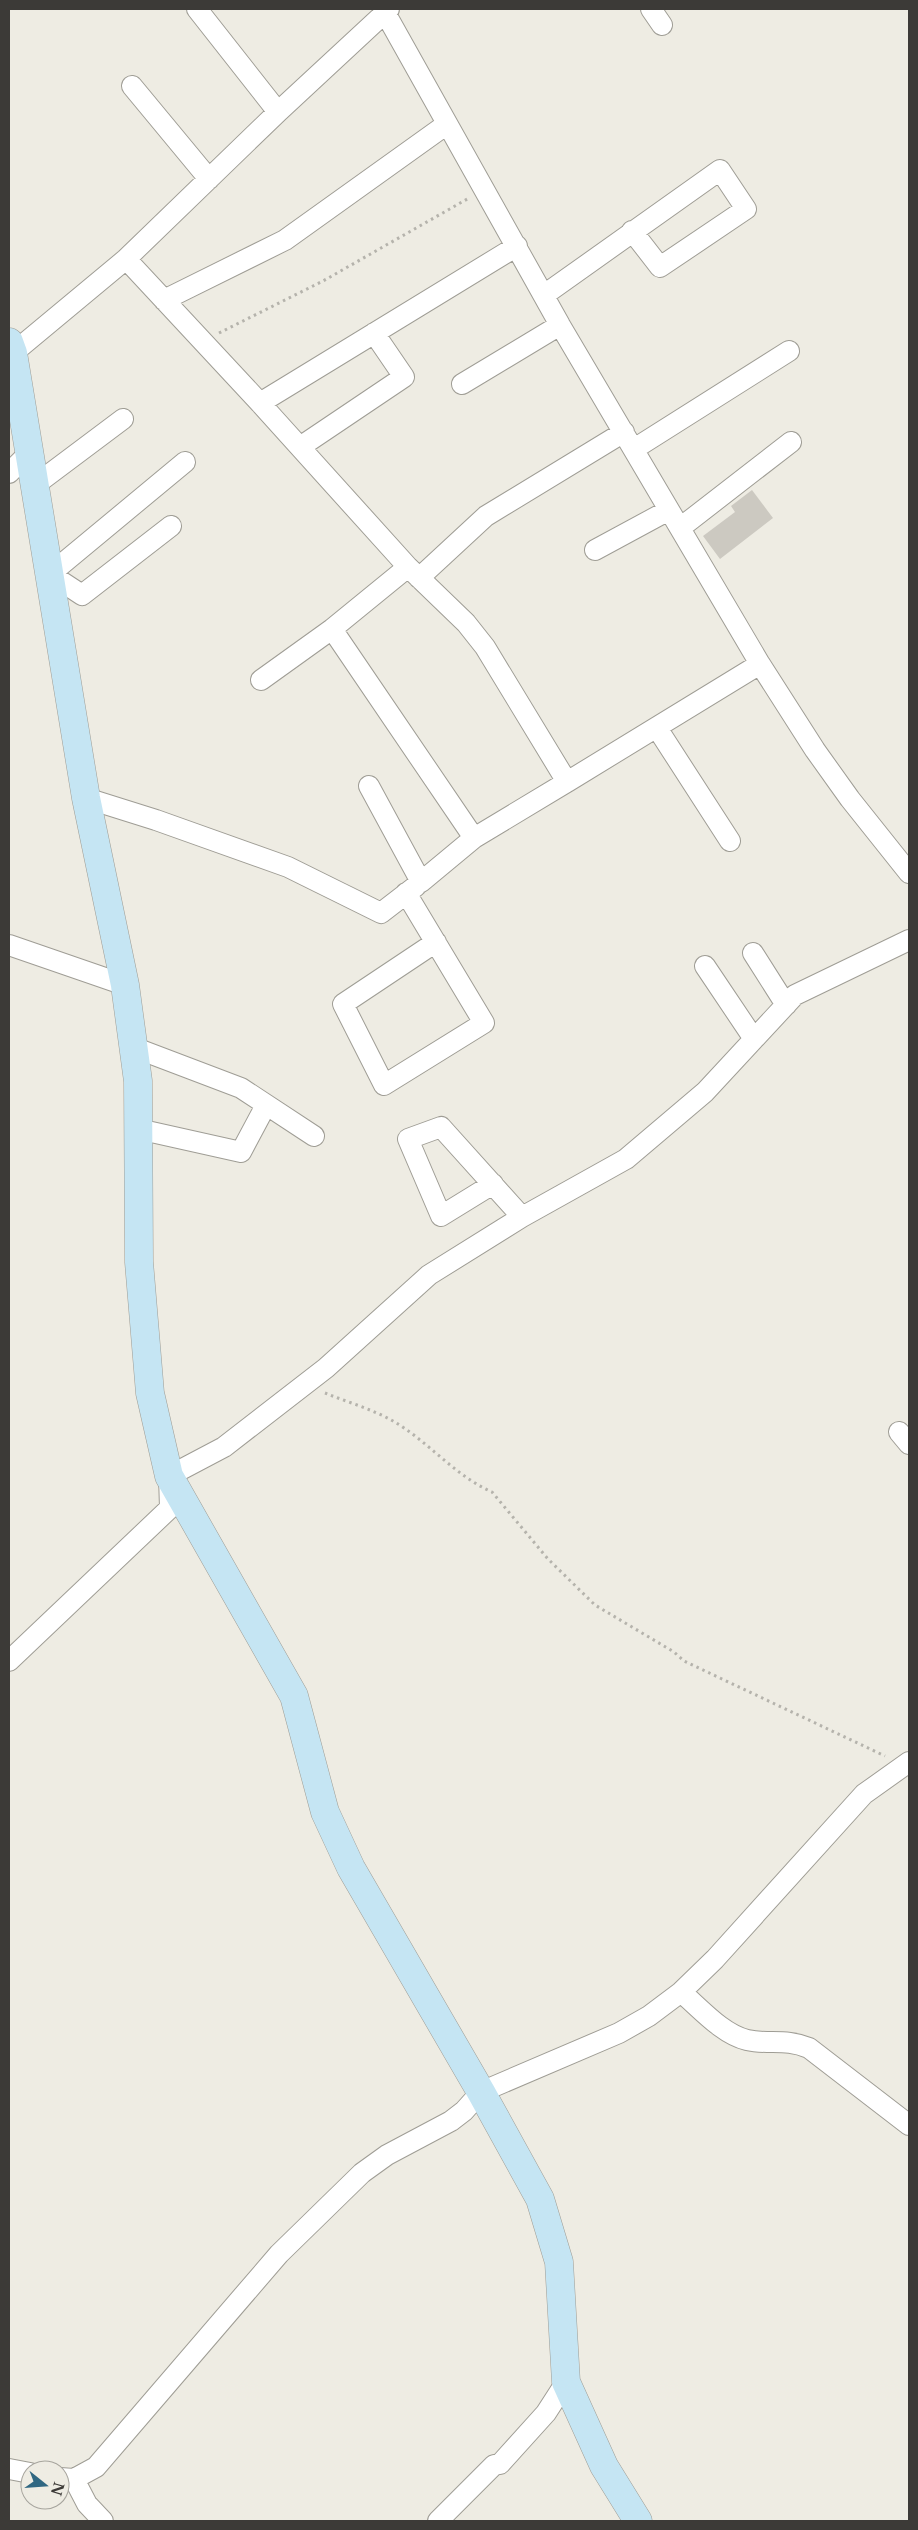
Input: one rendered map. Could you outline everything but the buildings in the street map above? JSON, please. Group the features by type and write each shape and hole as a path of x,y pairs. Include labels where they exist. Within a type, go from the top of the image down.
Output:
{"street":[{"path":"197,9 278,112"},
{"path":"9,1661 170,1508 169,1476 150,1393 139,1262 138,1081 125,985 86,798 30,452 11,347 126,259 386,10 447,124 560,325 760,664 815,750 902,851 909,873"},
{"path":"132,86 209,178"},
{"path":"164,300 285,240 447,124"},
{"path":"544,295 632,231 720,170 746,209 660,267 632,231"},
{"path":"260,403 517,246"},
{"path":"126,259 413,572 466,623 484,647 568,782"},
{"path":"462,384 560,325"},
{"path":"300,447 404,377 374,332"},
{"path":"634,449 789,351"},
{"path":"35,485 123,419"},
{"path":"261,680 413,572 486,516 624,432"},
{"path":"680,528 791,442"},
{"path":"9,473 30,452"},
{"path":"50,574 185,462"},
{"path":"595,550 670,510"},
{"path":"50,574 82,595 170,526"},
{"path":"332,629 474,838"},
{"path":"86,798 156,820 288,868 381,913 474,838 760,664"},
{"path":"657,728 730,841"},
{"path":"369,786 436,942 484,1023 384,1084 343,1004 436,942"},
{"path":"169,1476 224,1447 326,1368 428,1275 522,1217 626,1160 705,1092 795,995 909,940"},
{"path":"9,945 125,985"},
{"path":"753,953 786,1005"},
{"path":"705,966 754,1039"},
{"path":"133,1047 241,1088 314,1136"},
{"path":"138,1129 241,1152 266,1105"},
{"path":"493,1184 441,1216 408,1139 441,1127 493,1184 522,1217"},
{"path":"169,1476 294,1696 325,1812 351,1868 481,2092 540,2199 558,2262 566,2382 604,2466 638,2521"},
{"path":"70,2477 96,2467 279,2254 362,2173 387,2154 451,2121 464,2111 481,2092 620,2033 649,2016 681,1992 715,1959 864,1794 907,1764"},
{"path":"681,1992 727,2031 747,2040 793,2041 808,2048 909,2125"},
{"path":"438,2521 494,2466 500,2464 546,2413 566,2382"},
{"path":"70,2482 103,2521"}],"path":[{"path":"203,341 323,281 485,189"},
{"path":"304,1384 392,1420 436,1451 480,1487 492,1492 548,1559 595,1605 649,1639 674,1652 684,1661 907,1764"}]}
